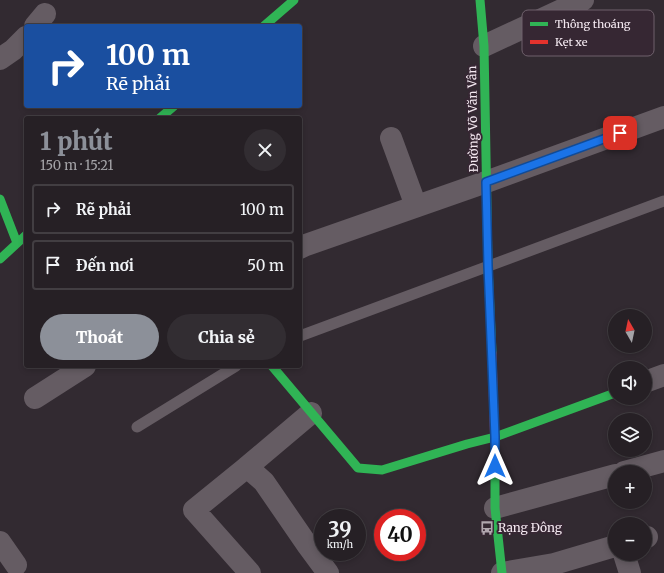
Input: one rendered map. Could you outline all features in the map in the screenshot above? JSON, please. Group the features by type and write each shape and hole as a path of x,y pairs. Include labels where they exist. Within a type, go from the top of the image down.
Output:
{"street":[{"path":"266,24 294,0"},
{"name":"Đường Võ Văn Vân","path":"480,0 484,46 488,266 495,437 495,508 502,573"},
{"path":"561,10 583,0"},
{"path":"484,46 522,28"},
{"path":"0,59 13,50 24,39"},
{"path":"162,116 172,108"},
{"path":"302,247 664,117"},
{"path":"391,138 416,206"},
{"path":"0,199 17,243"},
{"path":"0,259 24,237"},
{"path":"36,398 83,368"},
{"path":"274,368 358,468 382,470 495,437 608,396"},
{"path":"652,379 664,374"},
{"path":"250,573 194,510 311,413"},
{"path":"649,465 664,461"},
{"path":"247,467 264,482 328,573"},
{"path":"495,508 608,476"},
{"path":"0,542 16,565"},
{"path":"502,573 554,564 608,548"},
{"path":"626,561 630,573"}],"lane":[{"path":"302,335 664,201"},
{"path":"137,427 233,368"}],"traffic: fast":[{"path":"266,24 294,0"},
{"path":"480,0 484,46 488,266 492,353"},
{"path":"162,116 172,108"},
{"path":"0,199 17,243"},
{"path":"0,259 24,237"},
{"path":"274,368 358,468 382,470 495,437 608,396"},
{"path":"495,451 495,508 502,573"}],"traffic: jam":[{"path":"492,353 495,451"}],"place":[{"name":"Rạng Đông","path":"487,528"}],"route":[{"path":"495,466 486,182 620,133"}]}
